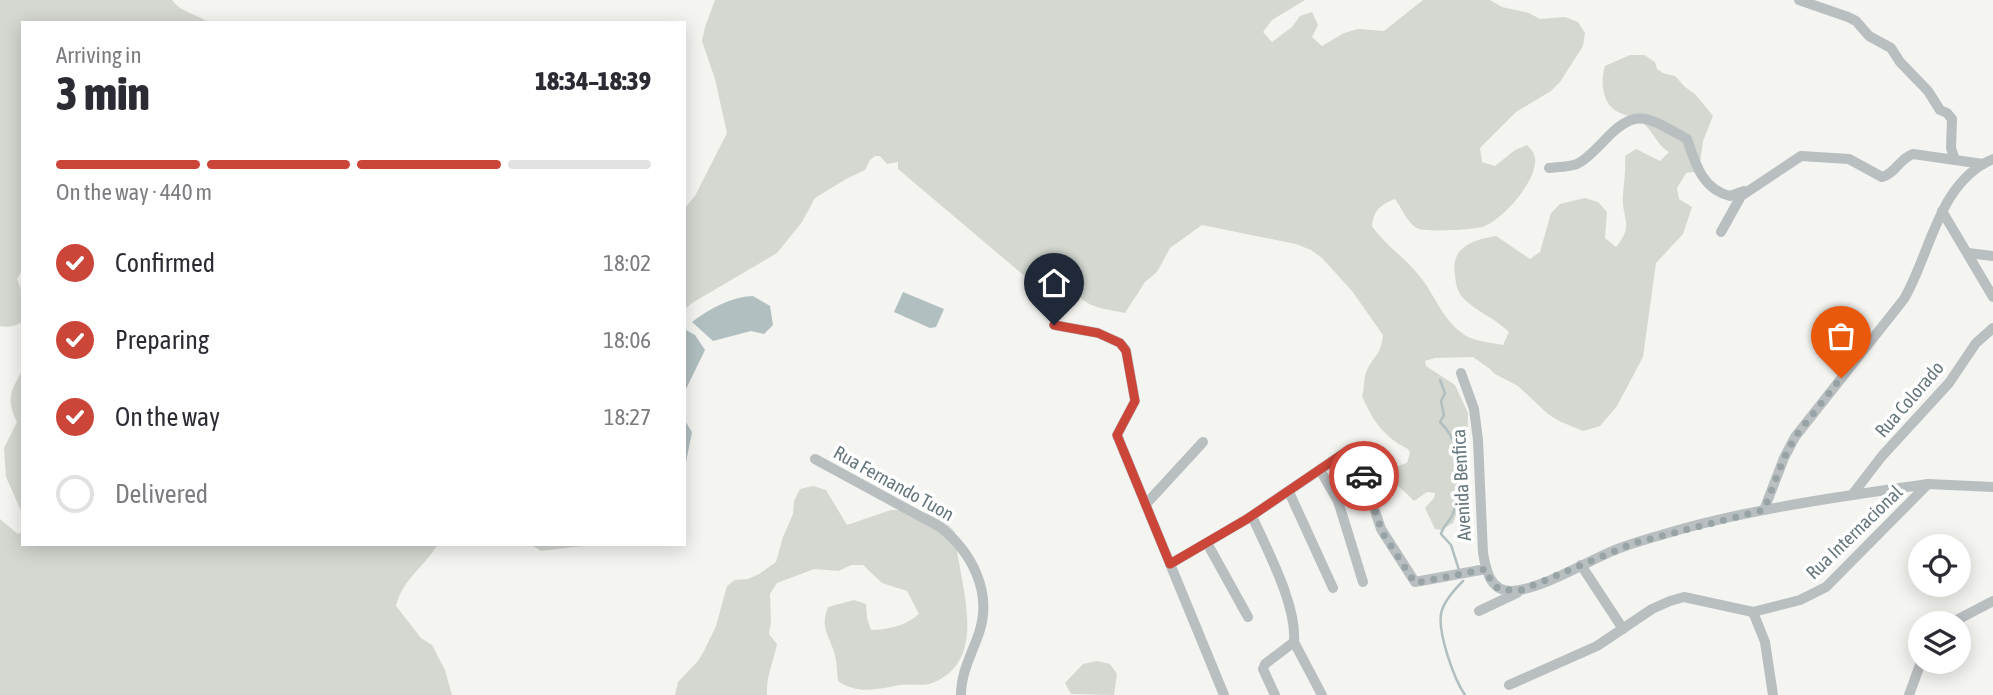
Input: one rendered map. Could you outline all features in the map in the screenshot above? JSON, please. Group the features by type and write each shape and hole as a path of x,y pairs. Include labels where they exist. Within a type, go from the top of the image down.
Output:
{"street":[{"path":"1799,0 1848,16 1869,36 1891,48 1928,91 1940,110 1952,119 1951,148 1955,160"},
{"path":"1549,168 1576,164 1628,119 1644,118 1687,139 1703,180 1714,189 1730,196 1752,188"},
{"path":"1721,232 1737,200 1801,156 1849,159 1882,177 1890,174 1909,155 1983,164"},
{"path":"1764,510 1795,437 1904,299 1917,278 1942,211 1958,187 1983,164 1993,159"},
{"path":"1942,211 1993,297"},
{"path":"1969,253 1993,256"},
{"path":"1054,325 1098,333 1120,343 1126,351 1135,401 1117,435 1224,695"},
{"name":"Rua Colorado","path":"1852,495 1882,456 1949,383 1976,343 1993,328"},
{"name":"Avenida Benfica","path":"1461,373 1474,409 1486,569"},
{"path":"1146,504 1203,442"},
{"path":"1170,564 1252,516 1350,449 1355,450 1382,532 1415,583 1486,569 1492,584 1501,590 1530,587"},
{"name":"Rua Fernando Tuon","path":"816,460 940,527 955,539 971,559 981,590 982,620 961,680 961,695"},
{"path":"1320,470 1338,501 1363,582"},
{"path":"1479,611 1612,551 1646,539 1764,510 1928,484"},
{"name":"Rua Internacional","path":"1509,685 1597,646 1652,609 1684,597 1753,612 1800,600 1826,587 1928,484 1993,487"},
{"path":"1289,492 1332,588"},
{"path":"1252,516 1287,598 1292,614 1294,642 1322,695"},
{"path":"1207,543 1248,617"},
{"path":"1581,565 1623,629"},
{"path":"1971,613 1993,601"},
{"path":"1753,612 1765,642 1773,695"},
{"path":"1275,695 1263,669 1265,664 1294,642"},
{"path":"1909,695 1917,674"}],"shaded area":[{"path":"0,0 172,0 180,8 206,21 21,21 21,272 17,279 21,290 21,322 6,327 0,326"},
{"path":"715,0 1305,0 1272,20 1263,32 1272,42 1292,27 1300,16 1312,12 1318,25 1312,37 1322,46 1344,33 1358,29 1384,31 1423,0 1490,0 1502,7 1529,13 1540,19 1565,17 1578,22 1585,33 1583,46 1560,82 1551,91 1516,112 1480,148 1482,162 1495,166 1515,150 1527,145 1533,152 1535,158 1531,177 1510,207 1485,226 1424,230 1412,224 1395,199 1379,209 1373,220 1372,226 1417,273 1455,327 1471,338 1503,345 1509,332 1470,304 1459,291 1454,265 1460,251 1479,240 1496,236 1530,259 1540,252 1551,213 1560,204 1585,198 1598,202 1607,212 1605,238 1616,247 1626,227 1623,203 1625,156 1636,149 1660,161 1669,152 1641,121 1614,110 1609,105 1603,86 1605,66 1630,55 1644,55 1655,62 1657,69 1675,76 1695,94 1713,116 1703,141 1699,171 1686,173 1677,188 1679,199 1692,207 1683,234 1656,263 1643,357 1617,406 1600,426 1583,431 1559,421 1518,386 1495,374 1473,357 1435,358 1425,361 1426,366 1455,385 1468,413 1467,485 1453,523 1441,530 1435,529 1425,508 1435,493 1427,492 1414,501 1373,464 1365,453 1367,448 1397,466 1407,463 1410,453 1380,427 1362,396 1368,367 1380,348 1383,335 1352,291 1322,258 1296,244 1202,225 1170,248 1157,272 1145,282 1125,313 1096,307 1084,301 1074,290 1060,292 1034,284 898,169 898,162 887,164 880,156 875,156 865,170 815,198 802,222 777,253 686,308 686,207 695,196 727,133 715,79 702,41"},
{"path":"903,292 944,309 936,327 930,328 894,312"},
{"path":"753,296 770,306 773,325 764,334 751,331 713,341 692,322 721,304"},
{"path":"686,330 695,335 705,350 686,389"},
{"path":"21,374 21,511 6,477 4,448 17,422 11,408 15,384"},
{"path":"686,422 692,432 686,462"},
{"path":"813,486 826,490 847,525 891,510 904,510 933,514 955,532 967,616 967,637 962,656 951,672 928,684 868,690 853,688 838,681 835,655 825,625 828,607 854,600 866,604 871,630 897,626 919,614 907,591 882,583 863,565 851,565 839,571 814,569 777,583 770,594 769,634 777,644 767,695 675,695 678,682 698,661 716,626 727,586 735,580 748,579 759,574 776,562 793,514 794,501 800,489"},
{"path":"0,519 18,534 21,532 21,546 437,546 403,588 396,606 421,638 432,645 445,670 452,695 0,695"},
{"path":"533,546 584,546 541,551"},
{"path":"1097,661 1110,664 1117,674 1114,695 1071,694 1065,683 1083,664"}],"waterway":[{"path":"1440,380 1445,393 1441,401 1444,415 1440,422 1454,442 1458,474 1454,510 1441,534 1451,545 1459,570"},
{"path":"1463,581 1444,605 1441,623 1448,656 1465,695"}],"way so far":[{"path":"1364,476 1382,532 1415,583 1486,569 1492,584 1501,590 1522,590 1634,543 1704,523 1764,510 1795,437 1841,378"}],"route":[{"path":"1054,325 1098,333 1120,343 1126,351 1135,404 1117,435 1170,564 1247,519 1350,449 1355,450 1364,476"}]}
